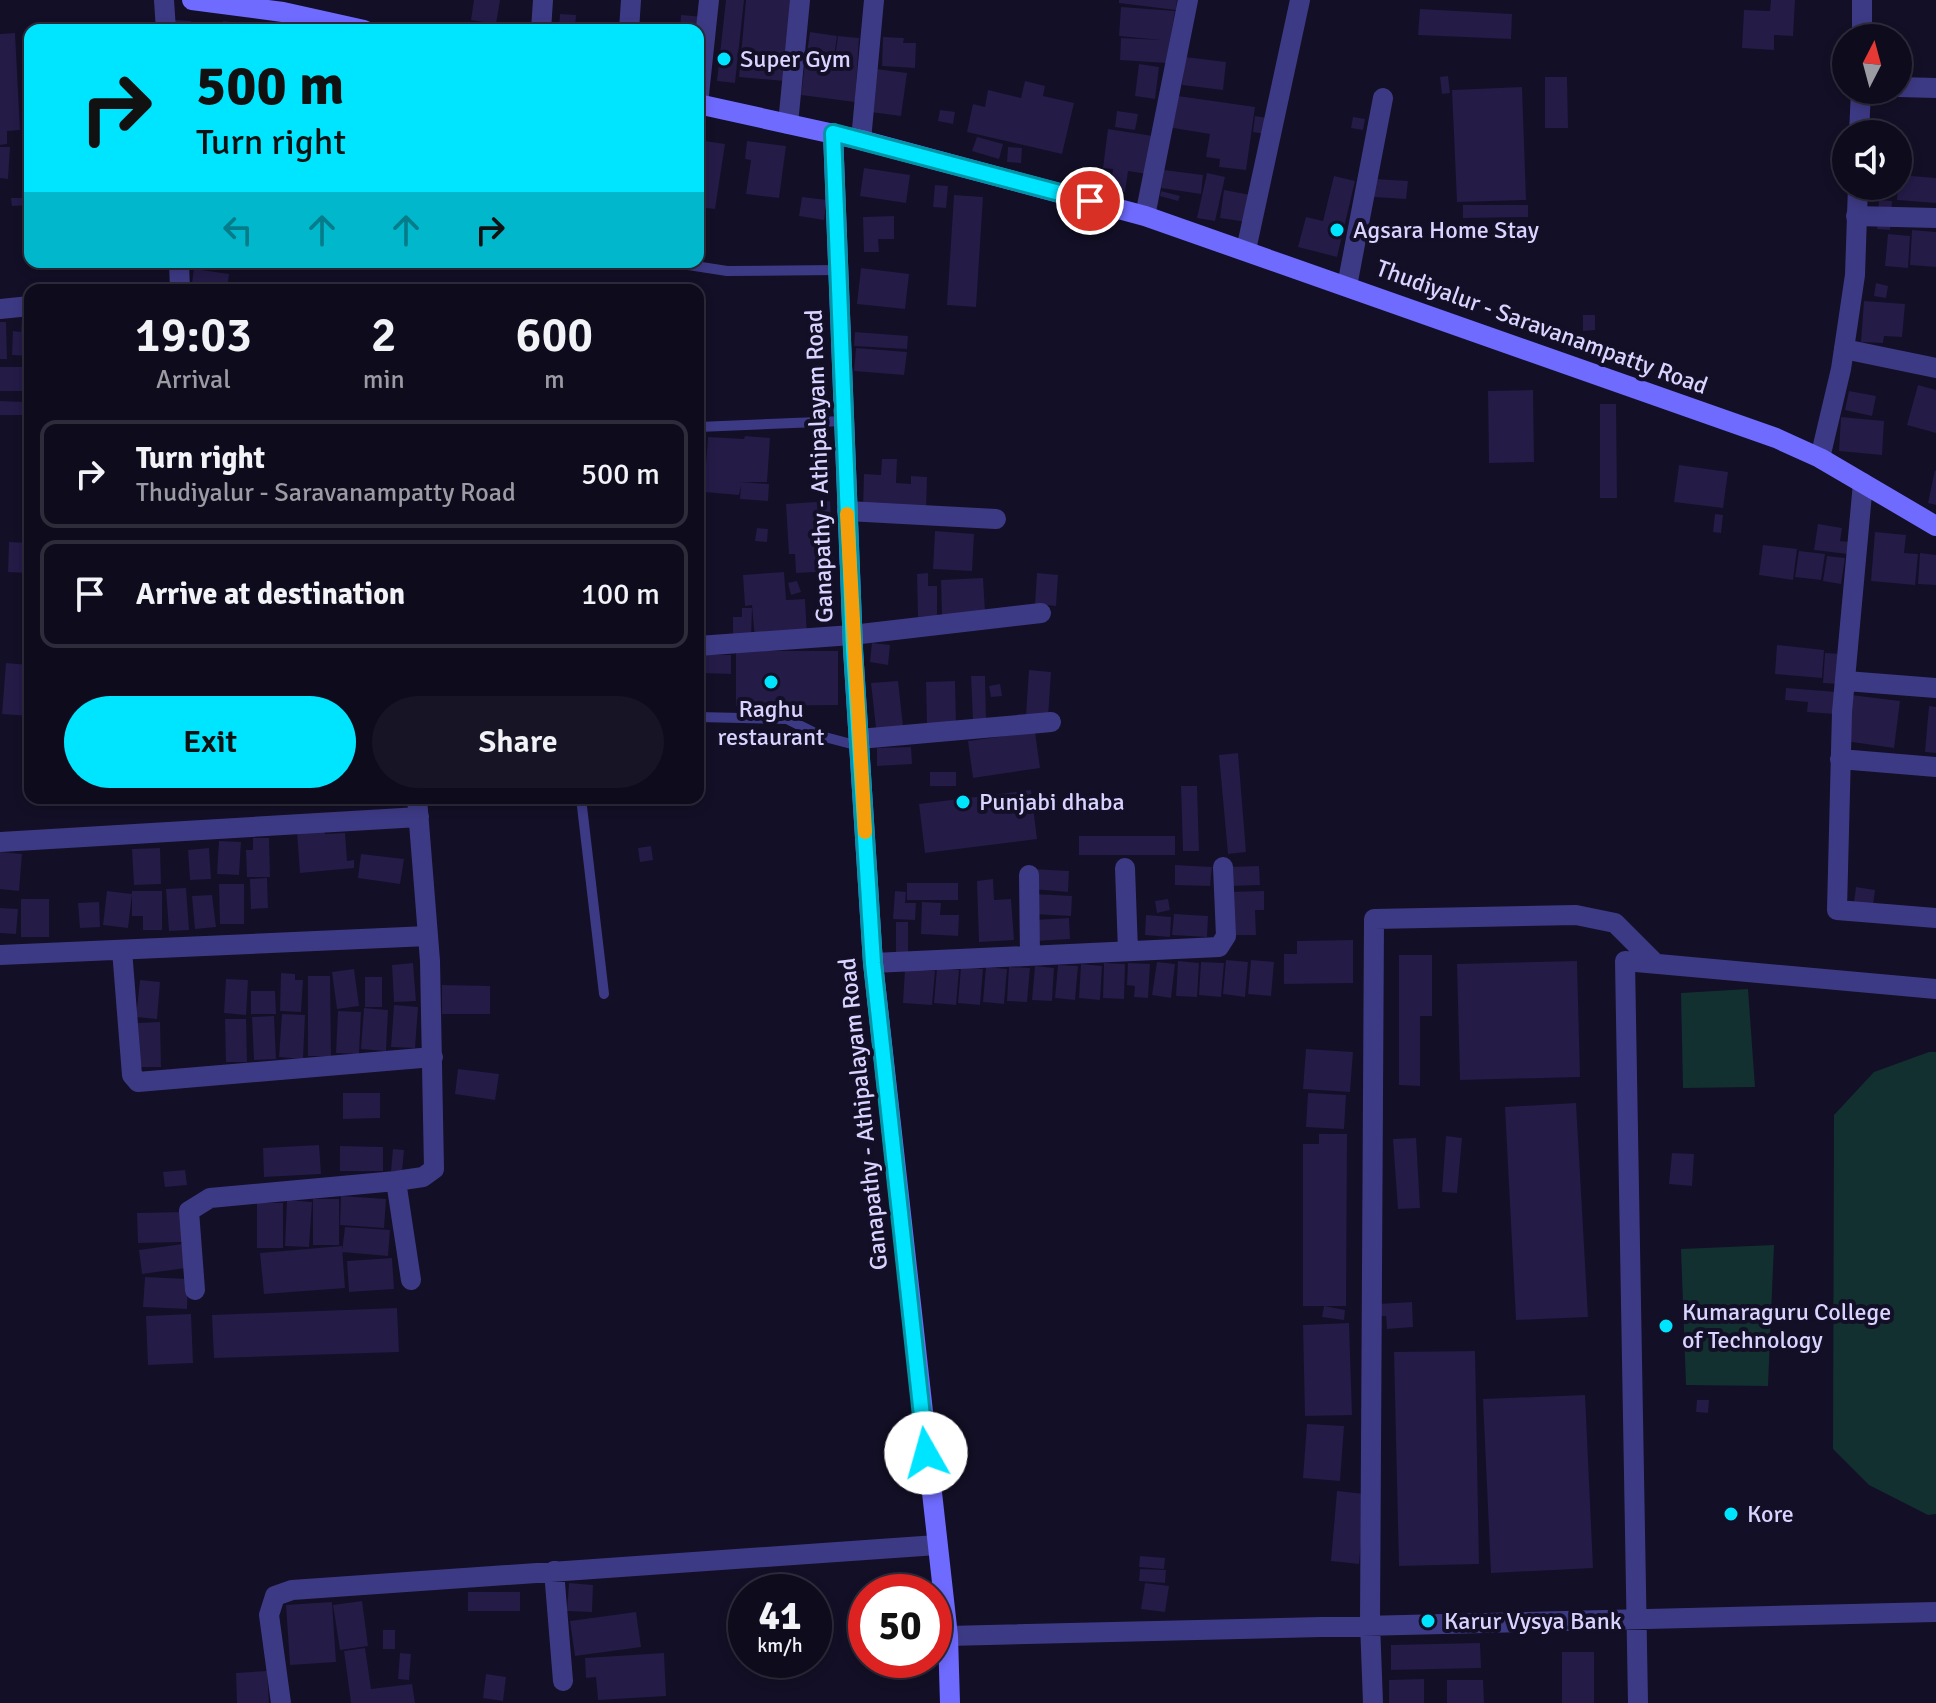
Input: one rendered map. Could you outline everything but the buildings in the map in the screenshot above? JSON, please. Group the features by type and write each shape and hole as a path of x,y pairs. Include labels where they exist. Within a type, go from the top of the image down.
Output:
{"main road":[{"path":"192,0 281,6 343,24"},
{"name":"Thudiyalur - Saravanampatty Road","path":"704,105 861,140 1145,216 1246,250 1776,438 1820,458 1936,526"},
{"name":"Ganapathy - Athipalayam Road","path":"833,133 852,635 873,963 941,1574"},
{"name":"Ganapathy - Athipalayam Road","path":"949,1678 950,1703"}],"street":[{"path":"164,0 166,24"},
{"path":"541,24 543,0"},
{"path":"629,24 631,0"},
{"path":"704,47 709,0"},
{"path":"788,124 800,0"},
{"path":"861,140 874,0"},
{"path":"1145,216 1188,0"},
{"path":"1246,250 1300,0"},
{"path":"1862,0 1862,24"},
{"path":"1912,87 1936,88"},
{"path":"1347,286 1383,98"},
{"path":"1820,458 1844,349 1855,275 1857,200"},
{"path":"1856,216 1936,218"},
{"path":"0,309 24,307"},
{"path":"1844,349 1936,368"},
{"path":"1863,483 1840,759 1837,910 1936,918"},
{"path":"847,511 996,519"},
{"path":"704,646 852,635 1041,613"},
{"path":"1846,681 1936,688"},
{"path":"859,743 1051,722"},
{"path":"1840,759 1936,767"},
{"path":"0,842 418,808 428,936 434,1169 423,1177 396,1181 210,1198 189,1211 195,1290"},
{"path":"873,963 1219,947 1226,936 1223,867"},
{"path":"1125,868 1128,951"},
{"path":"1029,875 1030,956"},
{"path":"1373,1703 1370,1623 1374,919 1576,915 1615,923 1656,964"},
{"path":"0,955 428,936"},
{"path":"1632,940 1625,961 1638,1703"},
{"path":"122,950 132,1075 138,1082 433,1057"},
{"path":"1625,961 1936,989"},
{"path":"396,1181 411,1280"},
{"path":"281,1703 269,1615 275,1596 292,1590 937,1545"},
{"path":"554,1571 563,1681"},
{"path":"952,1636 1370,1623 1936,1612"}],"lane":[{"path":"704,267 727,271 837,270"},
{"path":"704,427 843,421"},
{"path":"704,717 787,719 821,736 859,743"},
{"path":"582,804 604,994"}],"green space":[{"path":"1748,989 1755,1087 1683,1088 1681,993"},
{"path":"1936,1052 1936,1514 1928,1515 1869,1485 1833,1449 1834,1115 1874,1072"},
{"path":"1774,1245 1768,1386 1686,1385 1681,1249"}],"slow traffic":[{"path":"847,514 865,832"}],"place":[{"name":"Super Gym","path":"724,59"},
{"name":"Agsara Home Stay","path":"1337,230"},
{"name":"Raghu restaurant","path":"771,682"},
{"name":"Punjabi dhaba","path":"963,802"},
{"name":"Kumaraguru College of Technology","path":"1666,1326"},
{"name":"Kore","path":"1731,1514"},
{"name":"Karur Vysya Bank","path":"1428,1621"}],"route":[{"path":"926,1453 873,963 853,649 833,133 1090,201"}]}
